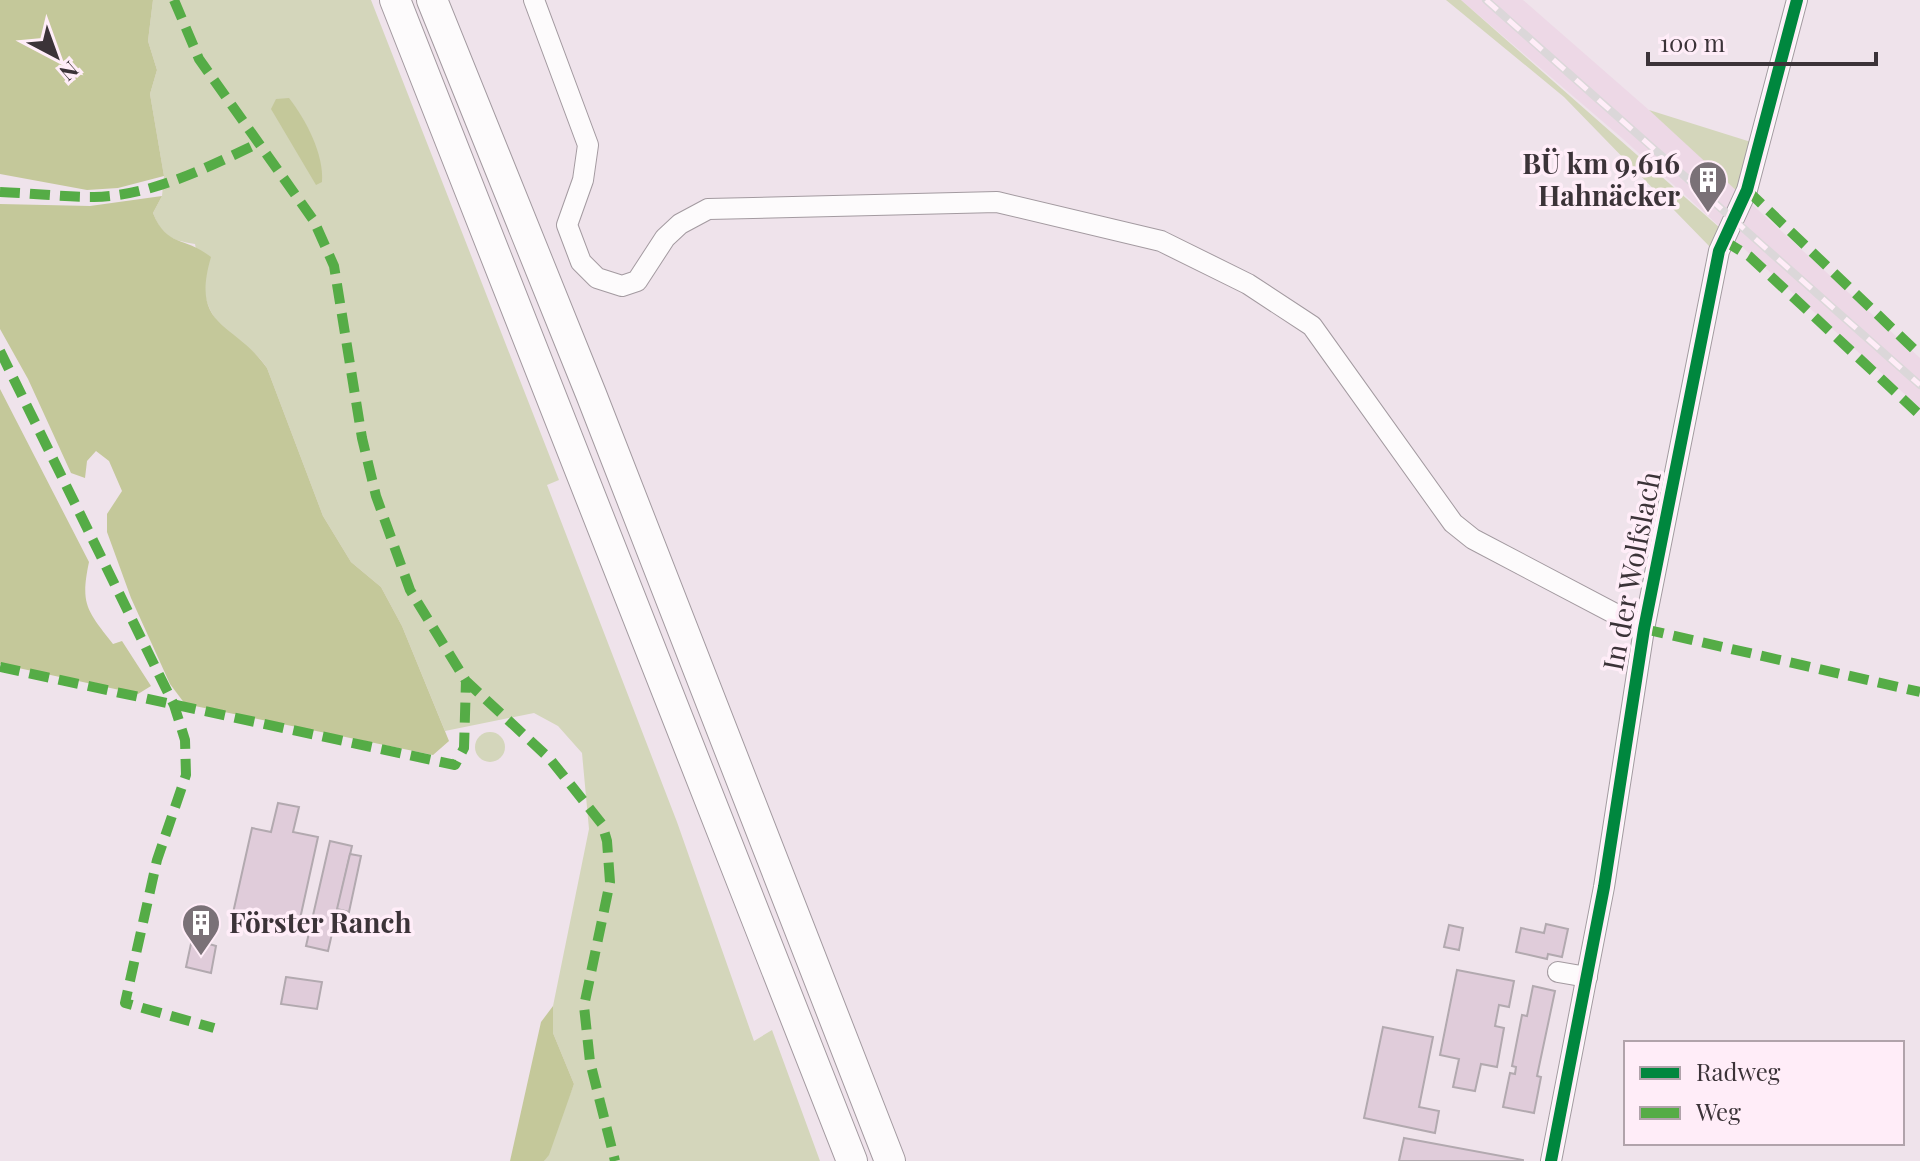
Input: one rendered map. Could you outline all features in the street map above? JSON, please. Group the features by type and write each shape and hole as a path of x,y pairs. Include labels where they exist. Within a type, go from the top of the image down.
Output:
{"highway":[{"path":"395,0 852,1161"},
{"path":"432,0 603,423 890,1161"}],"lane":[{"path":"534,0 588,145 583,180 567,225 581,262 597,278 622,286 637,281 665,238 680,224 708,209 997,202 1161,241 1248,284 1312,326 1435,503 1463,531 1605,612 1644,629"},
{"name":"In der Wolfslach","path":"1551,1161 1551,1131 1587,977 1644,629 1719,251 1747,190 1797,0"},
{"path":"1558,972 1587,977"}],"shaded area":[{"path":"1461,0 1523,0 1649,110 1920,358 1920,408 1623,139"}],"green space":[{"path":"0,0 153,0 148,41 157,70 150,94 164,176 118,188 87,190 0,174"},
{"path":"153,0 371,0 559,480 547,485 677,822 754,1041 772,1030 820,1161 544,1161 574,1084 553,1033 553,1006 589,829 582,753 558,726 534,713 445,731 402,626 381,587 351,562 323,516 267,368 214,317 203,287 195,244 168,236 153,213 162,196 164,176 150,94 157,70 148,41"},
{"path":"1446,0 1461,0 1720,228 1710,247 1564,97"},
{"path":"289,98 302,116 317,149 322,182 316,185 271,109 276,99"},
{"path":"1649,110 1751,142 1739,193"},
{"path":"162,196 153,213 158,224 171,237 211,257 206,298 211,311 267,368 323,516 351,562 381,587 402,626 449,741 433,755 185,704 170,684 131,598 107,532 107,514 122,491 109,461 96,451 87,461 85,478 71,473 28,379 0,329 0,204 90,206"},
{"path":"0,389 89,562 85,588 92,614 113,644 122,641 151,686 138,694 0,664"},
{"path":"490,732 500,737 505,747 500,757 490,762 480,757 475,747 480,737"},
{"path":"553,1006 553,1033 574,1084 549,1155 544,1161 510,1161 541,1022"}],"building":[{"path":"278,803 299,807 293,832 318,837 298,928 233,913 252,828 271,832"},
{"path":"330,841 352,846 328,951 306,946"},
{"path":"350,854 361,856 349,912 337,909"},
{"path":"1546,924 1568,929 1562,957 1548,954 1547,959 1516,952 1521,928 1544,933"},
{"path":"1449,925 1463,928 1459,950 1444,947"},
{"name":"Förster Ranch","path":"192,939 216,946 211,973 186,967"},
{"path":"1457,970 1514,981 1509,1007 1499,1005 1495,1026 1504,1028 1497,1067 1481,1064 1475,1091 1453,1087 1459,1059 1440,1055"},
{"path":"286,977 322,982 317,1009 281,1004"},
{"path":"1533,986 1555,991 1537,1076 1541,1077 1534,1113 1503,1107 1510,1073 1515,1074 1516,1067 1512,1066 1522,1015 1527,1016"},
{"path":"1383,1027 1433,1037 1419,1107 1439,1111 1435,1133 1364,1118"},
{"path":"1404,1138 1523,1160 1523,1161 1399,1161"}],"railway":[{"path":"1486,0 1920,385"}],"marked path":[{"path":"174,0 199,59 314,221 334,266 362,438 376,496 410,590 466,681 550,759 602,824 607,841 610,882 584,1006 590,1062 615,1161"},
{"path":"0,192 94,197 137,192 179,179 259,143"},
{"path":"1747,190 1920,355"},
{"path":"1723,240 1749,256 1920,415"},
{"path":"0,351 174,705 185,740 186,775 157,860 125,1003 214,1028"},
{"path":"1644,629 1920,692"},
{"path":"0,667 455,765 464,748 466,681"}],"cycle path":[{"path":"1551,1161 1604,887 1644,629 1719,251 1747,190 1797,0"}],"place":[{"name":"BÜ km 9,616 Hahnäcker","path":"1708,214"},
{"name":"Förster Ranch","path":"201,957"}]}
